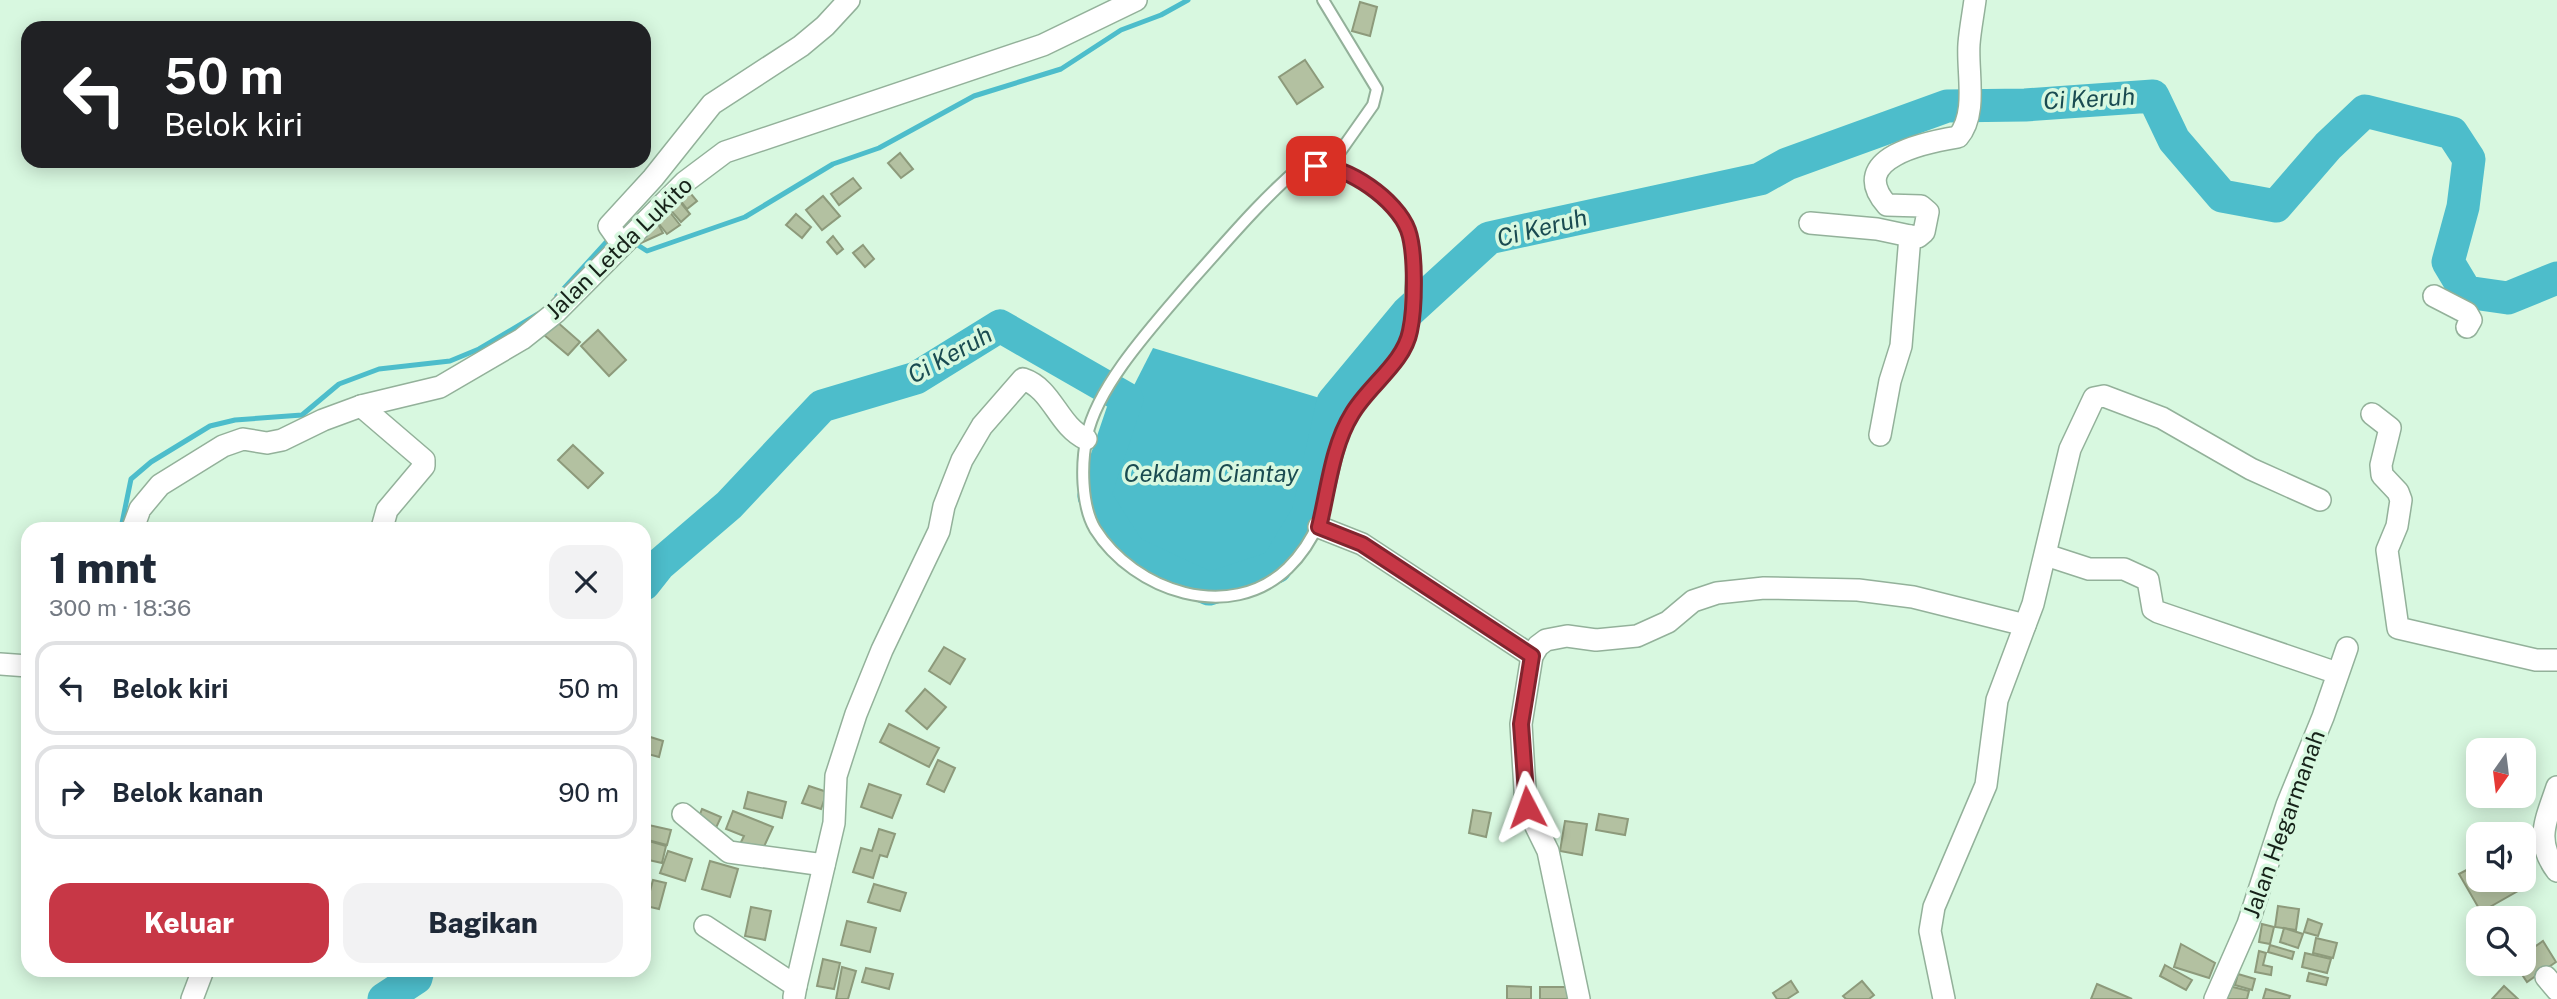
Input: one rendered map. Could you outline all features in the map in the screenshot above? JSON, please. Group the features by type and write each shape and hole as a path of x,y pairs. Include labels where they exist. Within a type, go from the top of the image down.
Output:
{"street":[{"path":"621,237 609,226 653,178 712,104 801,46 825,26 849,0"},
{"name":"Jalan Letda Lukito","path":"135,522 140,509 160,485 223,446 243,439 267,443 282,440 323,420 361,406 440,387 522,339 556,312 621,237 725,152 1043,45 1136,0"},
{"path":"1810,223 1877,229 1918,237 1924,232 1928,212 1921,206 1887,205 1877,184 1877,170 1885,159 1903,151 1958,137 1964,130 1971,88 1969,46 1975,0"},
{"path":"1880,435 1890,381 1901,346 1910,236"},
{"path":"2434,296 2468,313 2471,320 2468,327"},
{"path":"705,926 795,992 834,823 836,776 856,714 882,650 939,531 952,483 972,441 1023,379 1035,383 1052,402 1062,421 1088,430"},
{"path":"1944,999 1930,931 1934,907 1986,785 1997,700 2025,625 2046,555 2070,449 2092,401 2099,396 2162,418 2251,468 2320,500"},
{"path":"361,406 424,460 424,466 387,510 384,522"},
{"path":"2372,414 2390,428 2381,465 2382,475 2398,492 2401,500 2397,526 2387,550 2398,628 2536,660 2557,660"},
{"path":"1319,527 1362,544 1532,656"},
{"path":"2046,555 2089,569 2135,572 2148,580 2153,609 2158,612 2337,673"},
{"path":"1579,999 1548,851 1527,807 1521,724 1532,656 1546,640 1567,636 1596,640 1637,636 1668,622 1693,601 1717,593 1763,588 1858,590 1913,597 2025,625"},
{"name":"Jalan Hegarmanah","path":"2215,999 2248,923 2259,883 2347,648"},
{"path":"0,664 21,666"},
{"path":"2557,787 2542,834 2543,847 2557,871"},
{"path":"683,814 729,852 824,865"}],"lane":[{"path":"1324,0 1377,89 1373,105 1331,166"},
{"path":"1301,166 1331,166 1363,180 1407,226 1412,243 1410,333 1401,354 1350,415 1336,454 1319,527 1305,551 1279,577 1240,596 1196,596 1155,583 1119,559 1094,527 1084,489 1088,430 1136,345 1266,196 1301,166"}],"water":[{"name":"Cekdam Ciantay","path":"1153,348 1333,402 1336,428 1308,514 1276,567 1209,589 1130,552 1096,497 1127,399"}],"building":[{"path":"1360,2 1377,7 1370,36 1352,31"},
{"path":"1305,60 1323,87 1297,104 1279,77"},
{"path":"900,153 913,169 901,178 888,163"},
{"path":"853,178 861,188 839,205 831,194"},
{"path":"686,188 697,201 687,209 676,195"},
{"path":"823,196 840,216 822,230 806,210"},
{"path":"677,198 690,214 681,222 667,206"},
{"path":"669,211 680,225 667,234 656,220"},
{"path":"796,214 811,227 802,238 786,225"},
{"path":"657,222 663,233 639,244 634,233"},
{"path":"833,236 843,249 837,254 827,242"},
{"path":"863,245 874,259 865,267 853,253"},
{"path":"556,321 580,342 568,355 544,335"},
{"path":"598,330 626,360 609,376 581,346"},
{"path":"573,445 603,473 588,488 558,460"},
{"path":"944,647 965,659 950,684 929,671"},
{"path":"925,689 946,707 927,729 906,711"},
{"path":"889,724 939,748 929,767 880,742"},
{"path":"651,737 663,741 659,757 651,755"},
{"path":"938,760 955,768 944,792 927,784"},
{"path":"869,784 901,795 892,818 861,807"},
{"path":"809,786 827,792 821,809 802,803"},
{"path":"748,792 786,802 782,818 744,808"},
{"path":"702,809 721,817 715,830 697,822"},
{"path":"1473,810 1491,813 1486,837 1469,833"},
{"path":"733,811 773,827 761,853 740,844 744,836 726,829"},
{"path":"1599,814 1628,819 1625,835 1596,830"},
{"path":"1565,821 1587,824 1582,855 1560,851"},
{"path":"651,826 671,830 667,845 651,841"},
{"path":"879,829 895,834 887,857 880,855 873,878 853,872 861,848 872,851"},
{"path":"651,842 666,846 662,863 651,861"},
{"path":"668,851 692,859 685,881 660,873"},
{"path":"710,861 738,869 730,897 702,889"},
{"path":"2466,870 2466,886 2459,874"},
{"path":"653,880 666,883 659,909 651,907"},
{"path":"874,884 906,893 900,911 868,902"},
{"path":"2469,892 2516,892 2492,906 2478,906"},
{"path":"2278,906 2299,909 2296,930 2275,927"},
{"path":"751,907 771,911 765,940 745,936"},
{"path":"2308,919 2322,924 2318,936 2304,932"},
{"path":"847,921 876,928 870,952 841,945"},
{"path":"2262,924 2274,927 2270,944 2259,942"},
{"path":"2284,928 2303,934 2298,948 2280,942"},
{"path":"2316,938 2337,943 2333,958 2313,953"},
{"path":"2543,941 2556,962 2536,976 2536,946"},
{"path":"2181,944 2215,963 2209,978 2174,967"},
{"path":"2270,945 2294,952 2292,959 2268,952"},
{"path":"2259,951 2266,953 2263,965 2272,967 2271,975 2255,972"},
{"path":"2305,953 2331,959 2327,973 2302,967"},
{"path":"823,959 840,963 834,989 817,986"},
{"path":"2165,965 2192,980 2186,990 2160,976"},
{"path":"842,967 856,971 848,999 836,999"},
{"path":"866,968 893,974 889,989 862,982"},
{"path":"2309,973 2328,978 2326,985 2307,981"},
{"path":"2238,974 2255,979 2252,990 2235,985"},
{"path":"2523,976 2536,976 2527,982"},
{"path":"1791,981 1798,992 1787,999 1777,999 1773,993"},
{"path":"1862,981 1874,995 1869,999 1846,999 1843,996"},
{"path":"2097,984 2132,999 2091,999"},
{"path":"1507,986 1531,987 1531,999 1507,999"},
{"path":"2229,986 2249,991 2247,999 2225,999"},
{"path":"2504,986 2518,999 2492,999"},
{"path":"1540,987 1569,987 1569,999 1540,999"},
{"path":"2266,989 2290,996 2289,999 2263,999"}],"waterway":[{"path":"633,242 647,251 745,217 833,164 879,148 974,96 1061,69 1121,30 1161,15 1188,0"},
{"name":"Ci Keruh","path":"651,575 659,565 729,505 822,406 916,378 1000,326 1127,399 1094,496 1130,552 1209,589 1276,567 1308,514 1333,402 1407,313 1489,238 1760,179 1787,164 1947,106 2025,105 2153,96 2174,140 2222,196 2276,206 2328,146 2365,111 2452,133 2469,159 2463,207 2448,262 2466,292 2508,298 2557,278"},
{"path":"557,296 610,238"},
{"path":"122,522 131,479 151,462 210,426 235,420 302,415 339,384 379,369 450,361 479,349 538,314"},
{"name":"Ci Keruh","path":"384,999 416,977"}],"route":[{"path":"1316,166 1331,166 1363,180 1407,226 1412,243 1410,333 1401,354 1350,415 1336,454 1319,527 1362,544 1532,656 1521,724 1527,807"}]}
